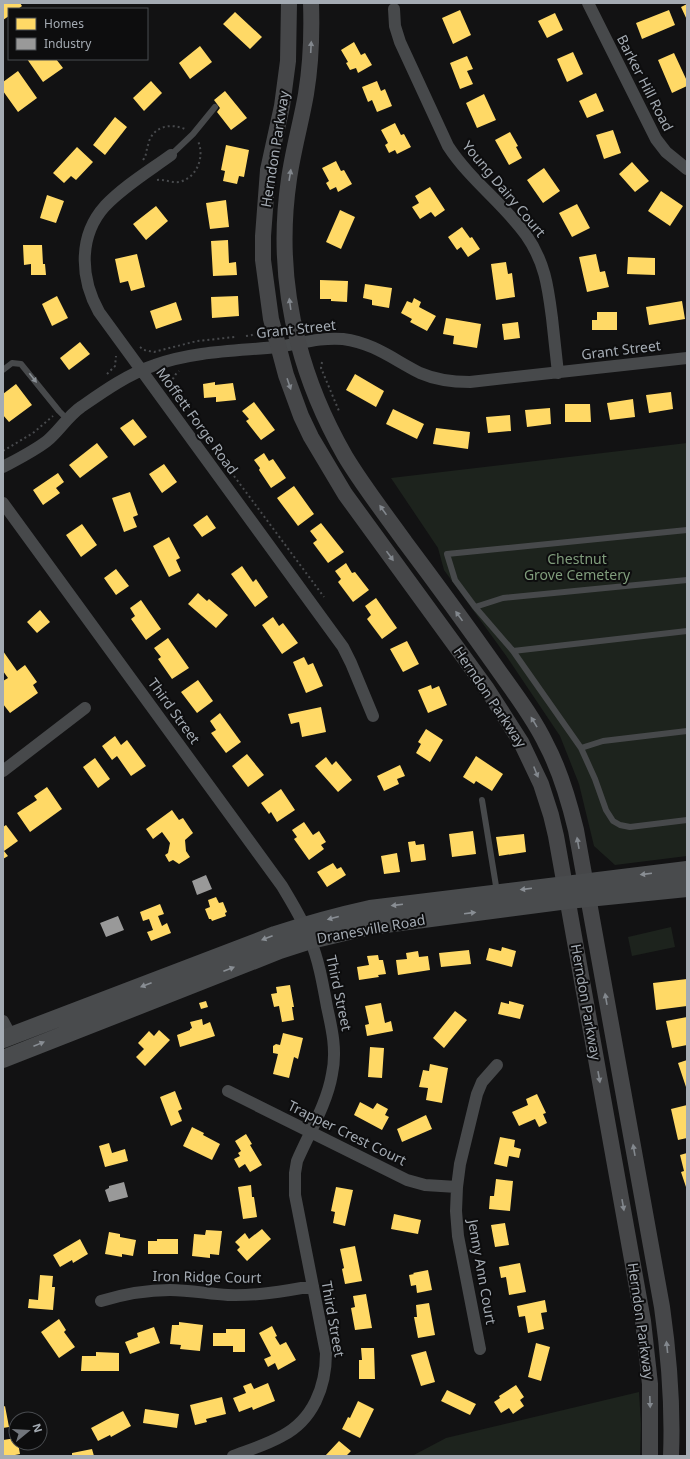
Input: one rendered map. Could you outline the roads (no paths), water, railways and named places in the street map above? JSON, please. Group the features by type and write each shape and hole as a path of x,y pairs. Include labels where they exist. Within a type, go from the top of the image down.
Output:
{"main road":[{"name":"Herndon Parkway","path":"289,3 288,61 282,106 268,170 263,236 263,260 271,319 286,375 301,416 321,455 371,531 500,707 522,742 532,763 551,815 643,1321 650,1384 650,1456"},
{"name":"Herndon Parkway","path":"311,3 311,49 306,94 289,179 285,223 285,267 291,312 298,343 320,404 336,440 346,458 526,709 547,745 571,809 587,890 665,1330 670,1386 671,1456"},
{"name":"Dranesville Road","path":"587,890 687,870"},
{"name":"Dranesville Road","path":"6,1032 307,933 370,926 498,901 566,892 587,890 687,888"},
{"name":"Dranesville Road","path":"3,1059 280,950 307,933"}],"street":[{"name":"Barker Hill Road","path":"593,5 656,139 666,152 687,169"},
{"name":"Young Dairy Court","path":"394,10 396,26 403,50 448,146 458,161 526,235 538,255 548,284 558,373"},
{"name":"Moffett Forge Road","path":"171,155 116,196 104,207 96,219 89,234 85,249 86,283 99,312 343,648 351,663 373,716"},
{"name":"Grant Street","path":"3,467 47,440 79,408 121,381 141,370 177,358 222,351 278,346 321,339 342,339 370,345 421,373 438,379 455,382 470,382 687,358"},
{"name":"Third Street","path":"3,503 282,886 307,933 318,961 334,1036 333,1073 328,1092 297,1161 295,1188 298,1216 326,1353 325,1374 323,1385 317,1400 308,1414 296,1426 282,1436 233,1456"},
{"path":"3,771 85,708"},
{"name":"Jenny Ann Court","path":"480,1348 458,1236 456,1211 457,1187 460,1164 477,1094 482,1082 497,1065"},
{"name":"Trapper Crest Court","path":"228,1091 407,1180 425,1185 457,1187"},
{"name":"Iron Ridge Court","path":"102,1301 124,1294 142,1291 171,1290 228,1295 259,1294 313,1286"}],"lane":[{"path":"171,155 192,134 215,107"},
{"path":"3,370 12,363 21,364 68,420"},
{"path":"687,530 447,554 455,580 475,607 513,651 581,748 595,779 606,810 613,821 620,825 630,827 687,820"},
{"path":"475,607 503,598 687,580"},
{"path":"513,651 687,631"},
{"path":"581,748 603,741 687,731"},
{"path":"482,800 498,901"}],"park label":[{"name":"Chestnut Grove Cemetery","path":"577,568"}]}
